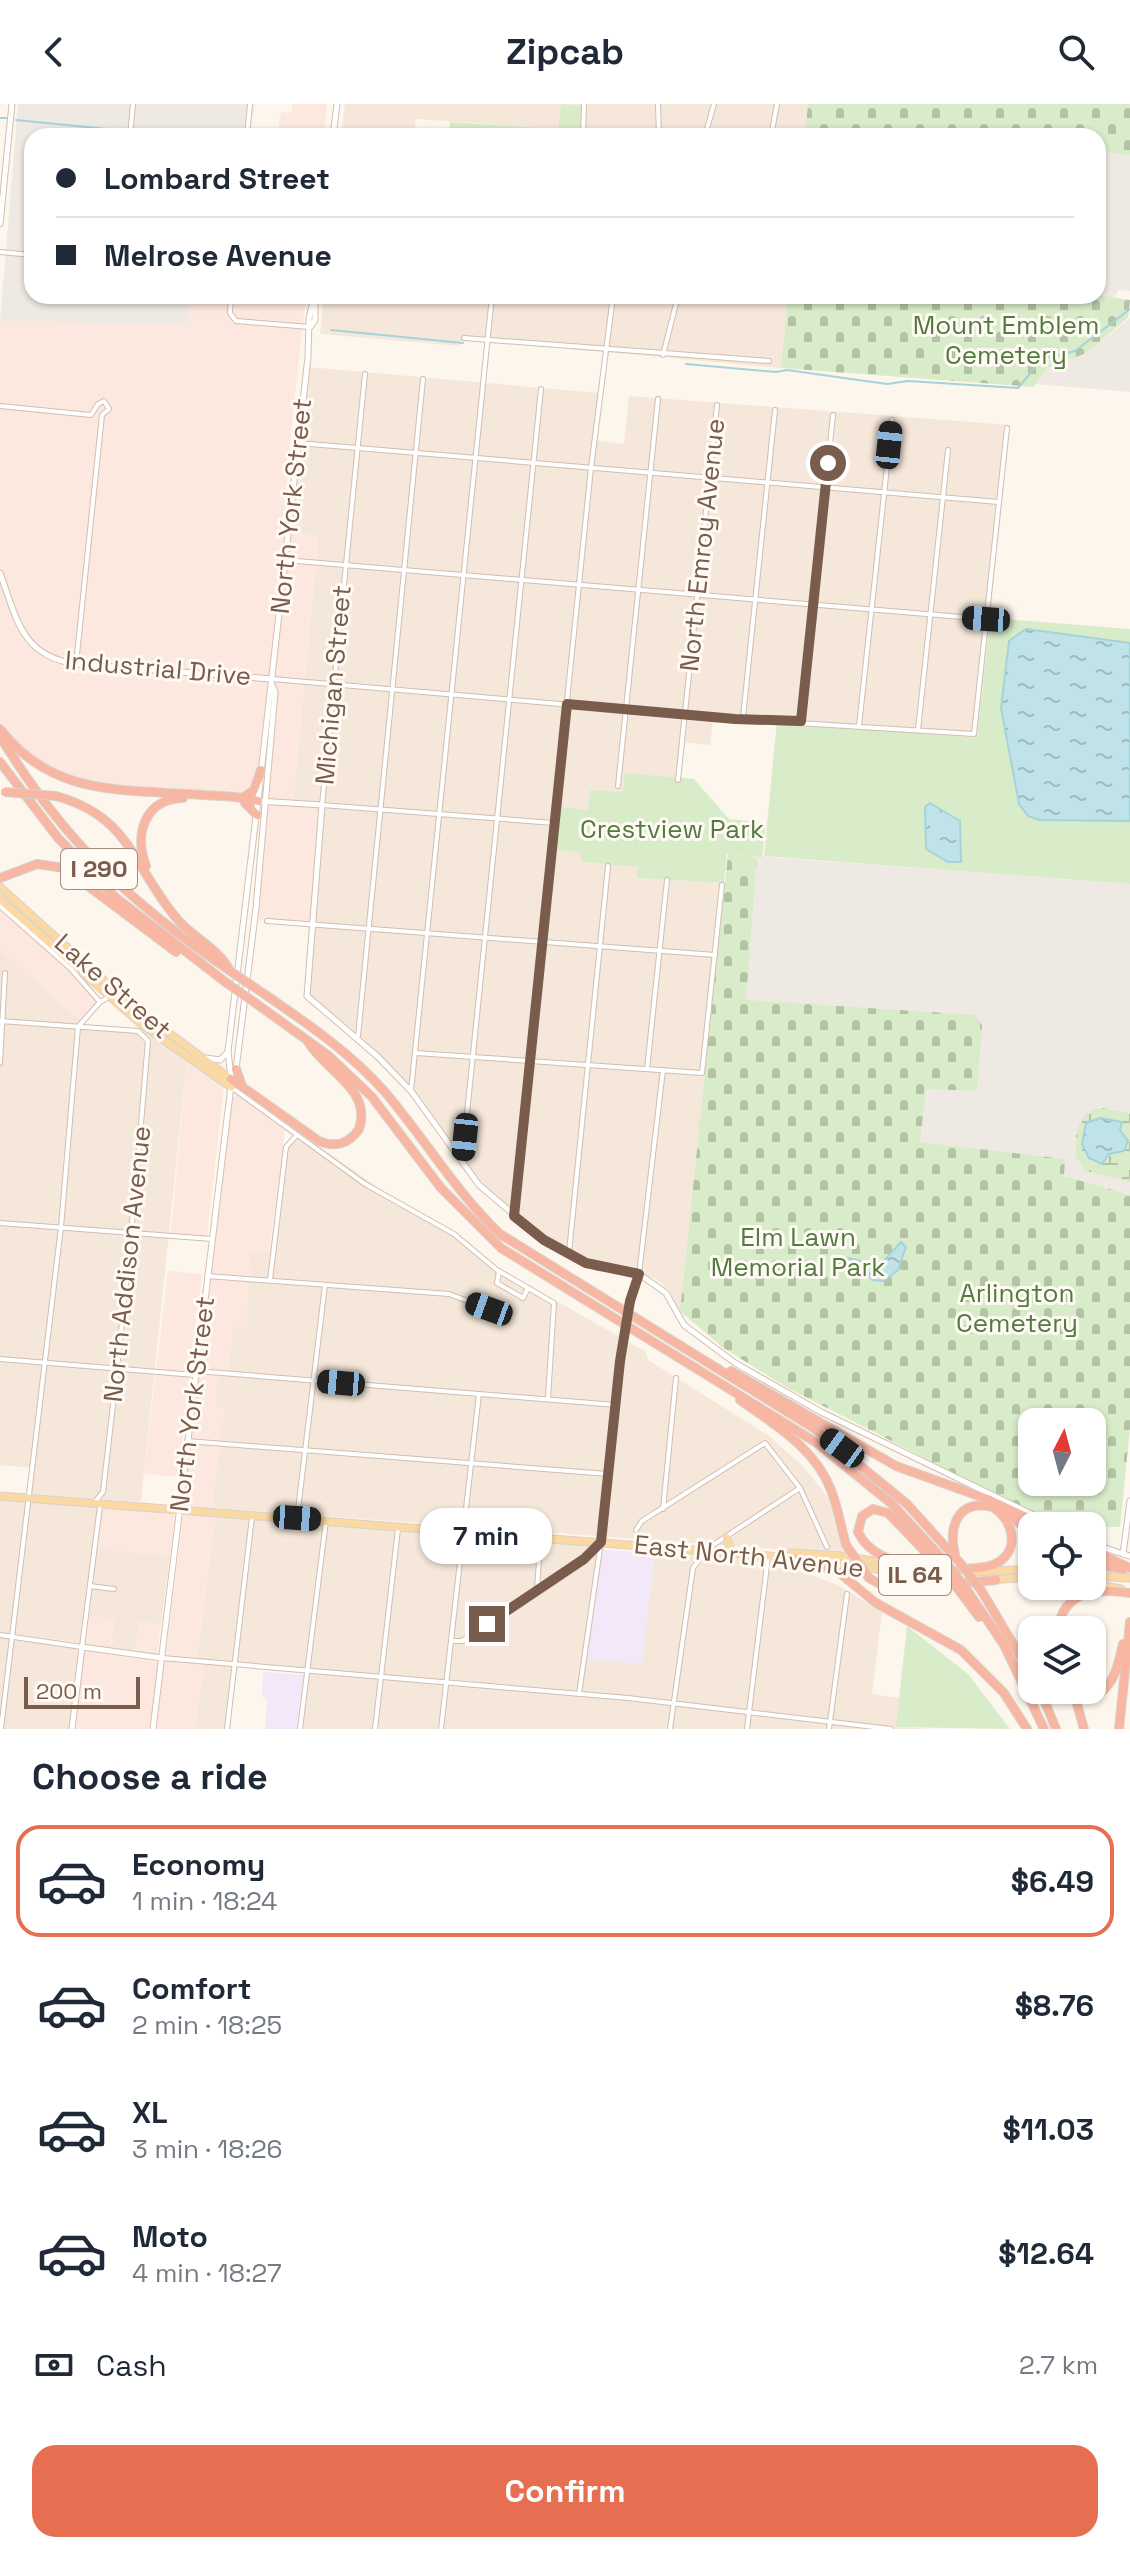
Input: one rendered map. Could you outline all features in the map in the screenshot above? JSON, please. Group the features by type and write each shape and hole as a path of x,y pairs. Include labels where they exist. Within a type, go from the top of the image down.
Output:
{"highway":[{"path":"0,729 32,763 67,781 101,788 253,801"},
{"name":"I 290","path":"0,736 61,827 104,873 180,937 318,1030 365,1072 403,1114 466,1200 500,1234 791,1413 842,1448 907,1504 955,1555 1003,1623 1018,1650"},
{"name":"I 290","path":"0,762 58,838 106,889 228,984 304,1036 372,1097 441,1188 490,1239 535,1272 788,1423 845,1464 892,1504 947,1564 962,1589"},
{"path":"257,815 253,801 261,770"},
{"path":"2,791 56,796 85,805 109,822 183,926 223,960 230,971"},
{"path":"155,888 140,844 142,824 155,806 173,798 253,801"},
{"path":"0,878 37,864 64,868 164,944 228,984"},
{"path":"231,1083 242,1087 319,1141 338,1144 353,1137 362,1119 358,1101 312,1050 304,1036"},
{"path":"236,1069 242,1087"},
{"path":"639,1322 896,1466 1018,1513"},
{"path":"700,1371 785,1432 814,1462 831,1491 846,1545 869,1578 898,1589 996,1580"},
{"path":"990,1500 1018,1521"},
{"path":"934,1566 982,1568 1000,1561 1009,1551 1013,1539 1004,1515 986,1506 961,1512 952,1528 955,1555"},
{"path":"920,1568 888,1559 868,1546 858,1532 862,1516 873,1509 888,1513 934,1566 962,1589 1026,1687 1044,1729"},
{"path":"1106,1556 1127,1570"},
{"path":"790,1557 837,1571 876,1603 961,1650 1004,1693 1027,1729"},
{"path":"1106,1568 1127,1570"},
{"path":"1063,1616 1066,1607 1082,1594 1096,1590 1130,1592"},
{"path":"1106,1689 1115,1677 1130,1621"},
{"path":"1119,1729 1130,1621"},
{"path":"1003,1623 1018,1645"},
{"path":"1046,1704 1056,1729"},
{"path":"1077,1704 1084,1729"}],"main road":[{"path":"11,873 7,887 12,898"},
{"name":"Lake Street","path":"0,887 130,1004 231,1083"},
{"name":"Lake Street","path":"0,899 140,1023 231,1083"},
{"name":"IL 64","path":"0,1496 179,1509"},
{"name":"East North Avenue","path":"179,1509 731,1550 930,1577 1018,1579"},
{"path":"726,1537 731,1550"},
{"name":"East North Avenue","path":"769,1554 842,1556 920,1568 1018,1569"},
{"path":"1106,1574 1127,1570 1123,1563 1127,1555"},
{"path":"1106,1587 1130,1592"}],"street":[{"path":"0,224 12,104"},
{"path":"131,128 133,104"},
{"path":"248,128 250,104"},
{"path":"334,128 337,104"},
{"path":"583,128 584,104"},
{"path":"658,104 659,128"},
{"path":"707,128 714,104"},
{"path":"772,128 777,104"},
{"path":"0,252 24,254"},
{"path":"231,304 231,318 240,322 311,327"},
{"name":"North York Street","path":"253,801 261,770 267,692 272,682 312,304"},
{"path":"411,1091 491,304"},
{"path":"514,1216 591,468 612,304"},
{"path":"663,355 676,304"},
{"path":"464,338 604,351 769,361"},
{"name":"Michigan Street","path":"358,1036 307,996 344,565 365,374"},
{"path":"423,379 358,1036 411,1091 462,1164 514,1216 569,1254 596,1267 639,1274 666,1293 684,1325 735,1363 821,1412 1027,1512"},
{"path":"462,1164 541,389"},
{"path":"618,786 658,399"},
{"path":"0,406 91,415 104,401 109,409 102,415 76,664"},
{"name":"North Emroy Avenue","path":"678,780 717,405"},
{"path":"743,717 775,410"},
{"path":"801,721 833,415"},
{"path":"859,726 892,420"},
{"path":"272,682 974,734 1007,428"},
{"path":"298,443 999,502"},
{"path":"918,730 948,450"},
{"path":"285,560 986,619"},
{"name":"Industrial Drive","path":"0,573 24,636 53,659 76,664 272,682"},
{"name":"North York Street","path":"231,1083 236,1069 256,908 253,801 275,692 272,682"},
{"path":"253,801 554,823"},
{"name":"North York Street","path":"153,1729 231,1083 228,1051 257,815"},
{"path":"569,1254 608,866"},
{"path":"647,1069 667,880"},
{"path":"416,1053 702,1073 722,885"},
{"path":"0,906 76,974 100,1002"},
{"path":"267,921 715,955"},
{"path":"0,1063 5,973"},
{"path":"1,1729 61,1227 78,1027 100,1002 111,997"},
{"path":"2,1021 78,1027"},
{"name":"North Addison Avenue","path":"78,1027 138,1031 146,1036 133,1233 103,1492"},
{"path":"198,1056 220,1060 228,1051"},
{"path":"579,1694 594,1573 601,1542 624,1337 639,1274 663,1070"},
{"path":"231,1083 296,1136 365,1184 454,1234 499,1271 554,1303 548,1398"},
{"path":"270,1281 286,1147 296,1136"},
{"path":"0,1223 212,1239"},
{"path":"499,1271 497,1283 523,1298 528,1288"},
{"path":"207,1276 449,1294 489,1309"},
{"path":"297,1518 325,1285"},
{"path":"0,1359 314,1380 616,1405"},
{"path":"663,1509 676,1378"},
{"path":"441,1729 479,1393"},
{"path":"187,1441 608,1474"},
{"path":"636,1530 642,1521 765,1443 800,1488 827,1547"},
{"path":"670,1729 689,1581 707,1549 800,1488"},
{"path":"72,1729 97,1503 103,1492"},
{"path":"103,1492 109,1504"},
{"path":"1106,1550 1127,1555 1130,1501"},
{"path":"227,1729 252,1515"},
{"path":"300,1729 326,1520"},
{"path":"375,1729 399,1526"},
{"path":"452,1641 462,1641 577,1564 601,1542"},
{"path":"747,1729 769,1554"},
{"path":"537,1591 539,1559"},
{"path":"577,1564 589,1566 594,1573"},
{"path":"90,1586 114,1589"},
{"path":"829,1729 847,1594"},
{"path":"0,1635 162,1658 673,1703 891,1729"}],"shaded area":[{"path":"18,104 255,104 250,128 24,128 24,304 189,304 188,324 0,321"},
{"path":"292,104 327,104 325,128 278,128 281,112 292,113"},
{"path":"345,104 562,104 559,128 416,119 415,128 342,128"},
{"path":"562,104 808,104 806,128 580,128 582,107"},
{"path":"1106,153 1130,155 1130,291 1119,290 1113,298 1106,297"},
{"path":"189,304 305,304 290,441 284,557 260,796 104,785 55,774 15,745 0,725 0,321 187,324"},
{"path":"323,304 787,304 781,368 462,339 460,346 320,334"},
{"path":"1130,318 1130,392 1035,384 1046,369 1086,353"},
{"path":"308,367 598,393 593,440 624,444 629,396 1010,425 977,738 743,717 713,719 710,745 680,742 677,778 623,792 588,811 560,807 559,822 293,802 318,536 289,533"},
{"path":"289,533 318,536 315,561 287,559"},
{"path":"286,561 315,564 304,681 274,678"},
{"path":"273,680 304,683 293,802 263,800"},
{"path":"264,803 320,806 310,923 254,919"},
{"path":"323,806 558,826 556,849 582,852 581,862 638,867 638,878 725,883 680,1311 669,1290 656,1279 630,1269 590,1261 543,1237 486,1189 414,1092 362,1037 309,996"},
{"path":"757,856 1130,884 1130,1195 1064,1176 1065,1159 920,1142 926,1089 976,1091 746,1000"},
{"path":"0,909 82,982 97,1002 82,1020 0,950"},
{"path":"0,950 87,1025 145,1031 187,1060 141,1502 32,1494 35,1468 0,1465"},
{"path":"187,1060 224,1087 207,1236 171,1233"},
{"path":"238,1094 285,1130 269,1252 250,1251 246,1327 233,1327 228,1375 218,1375 216,1406 225,1407 212,1508 187,1506 184,1501 233,1097"},
{"path":"300,1133 409,1209 456,1233 499,1268 646,1352 648,1360 769,1436 803,1466 829,1499 843,1554 212,1508 224,1407 215,1407 218,1374 228,1375 233,1326 246,1327 250,1250 270,1252 282,1150"},
{"path":"168,1271 202,1274 178,1477 144,1474"},
{"path":"0,1499 98,1508 81,1643 16,1634 14,1637 78,1647 69,1729 0,1729"},
{"path":"101,1508 175,1513 170,1555 97,1549"},
{"path":"183,1514 215,1517 197,1659 166,1657"},
{"path":"215,1517 457,1533 587,1545 602,1550 585,1659 641,1663 655,1553 765,1556 764,1566 799,1571 838,1585 882,1612 872,1694 900,1698 897,1727 932,1729 300,1729 309,1668 197,1659"},
{"path":"97,1549 170,1555 161,1625 139,1622 135,1652 111,1649 114,1619 89,1616"},
{"path":"602,1550 655,1553 642,1664 584,1659"},
{"path":"89,1616 114,1619 111,1649 86,1646"},
{"path":"139,1622 161,1625 157,1655 135,1652"},
{"path":"84,1651 159,1662 151,1729 76,1729"},
{"path":"165,1660 204,1664 195,1729 156,1729"},
{"path":"204,1664 233,1666 227,1729 195,1729"},
{"path":"263,1672 306,1675 300,1729 265,1729 267,1701 262,1695"}],"green space":[{"path":"561,104 581,106 581,128 558,128"},
{"path":"808,104 1130,104 1130,155 1106,153 1106,128 806,128"},
{"path":"450,122 543,128 450,128"},
{"name":"Mount Emblem Cemetery","path":"1106,296 1130,300 1128,318 1086,353 1046,369 1033,387 781,368 787,304 1106,304"},
{"path":"990,618 1130,629 1130,884 764,856 777,720 977,738"},
{"name":"Crestview Park","path":"625,773 694,779 729,819 766,823 762,857 727,854 724,883 637,878 638,867 581,862 581,852 556,850 560,807 588,810 590,790 623,792"},
{"path":"728,854 757,857 746,1000 975,1015 982,1025 977,1091 926,1089 920,1142 1065,1159 1064,1176 1130,1195 1130,1428 1120,1527 1106,1527 1106,1512 1033,1512 786,1387 722,1347 680,1311"},
{"path":"1102,1108 1130,1113 1130,1182 1086,1171 1076,1157 1077,1132 1082,1119 1093,1110"},
{"path":"907,1626 968,1674 1010,1729 896,1727"}],"water":[{"path":"1026,629 1130,643 1130,821 1039,820 1028,816 1019,804 1001,708 1009,641"},
{"path":"930,803 960,821 961,862 948,862 926,849 925,807"},
{"path":"1100,1118 1122,1122 1120,1130 1128,1141 1124,1151 1109,1154 1102,1164 1089,1158 1082,1144 1086,1123"},
{"path":"901,1242 906,1247 898,1270 884,1281 872,1280 860,1265 843,1257 880,1265"}],"waterway":[{"path":"0,118 6,118"},
{"path":"16,120 97,128"},
{"path":"686,364 776,372 787,370 887,384 908,381 1018,388 1041,360 1075,351 1130,309"},
{"path":"331,330 463,343"}],"route":[{"path":"487,1624 584,1559 601,1542 620,1361 630,1301 639,1274 586,1263 544,1240 514,1216 567,704 735,719 801,721 828,463"}],"park label":[{"name":"Elm Lawn Memorial Park","path":"798,1252"},
{"name":"Arlington Cemetery","path":"1017,1308"}]}
